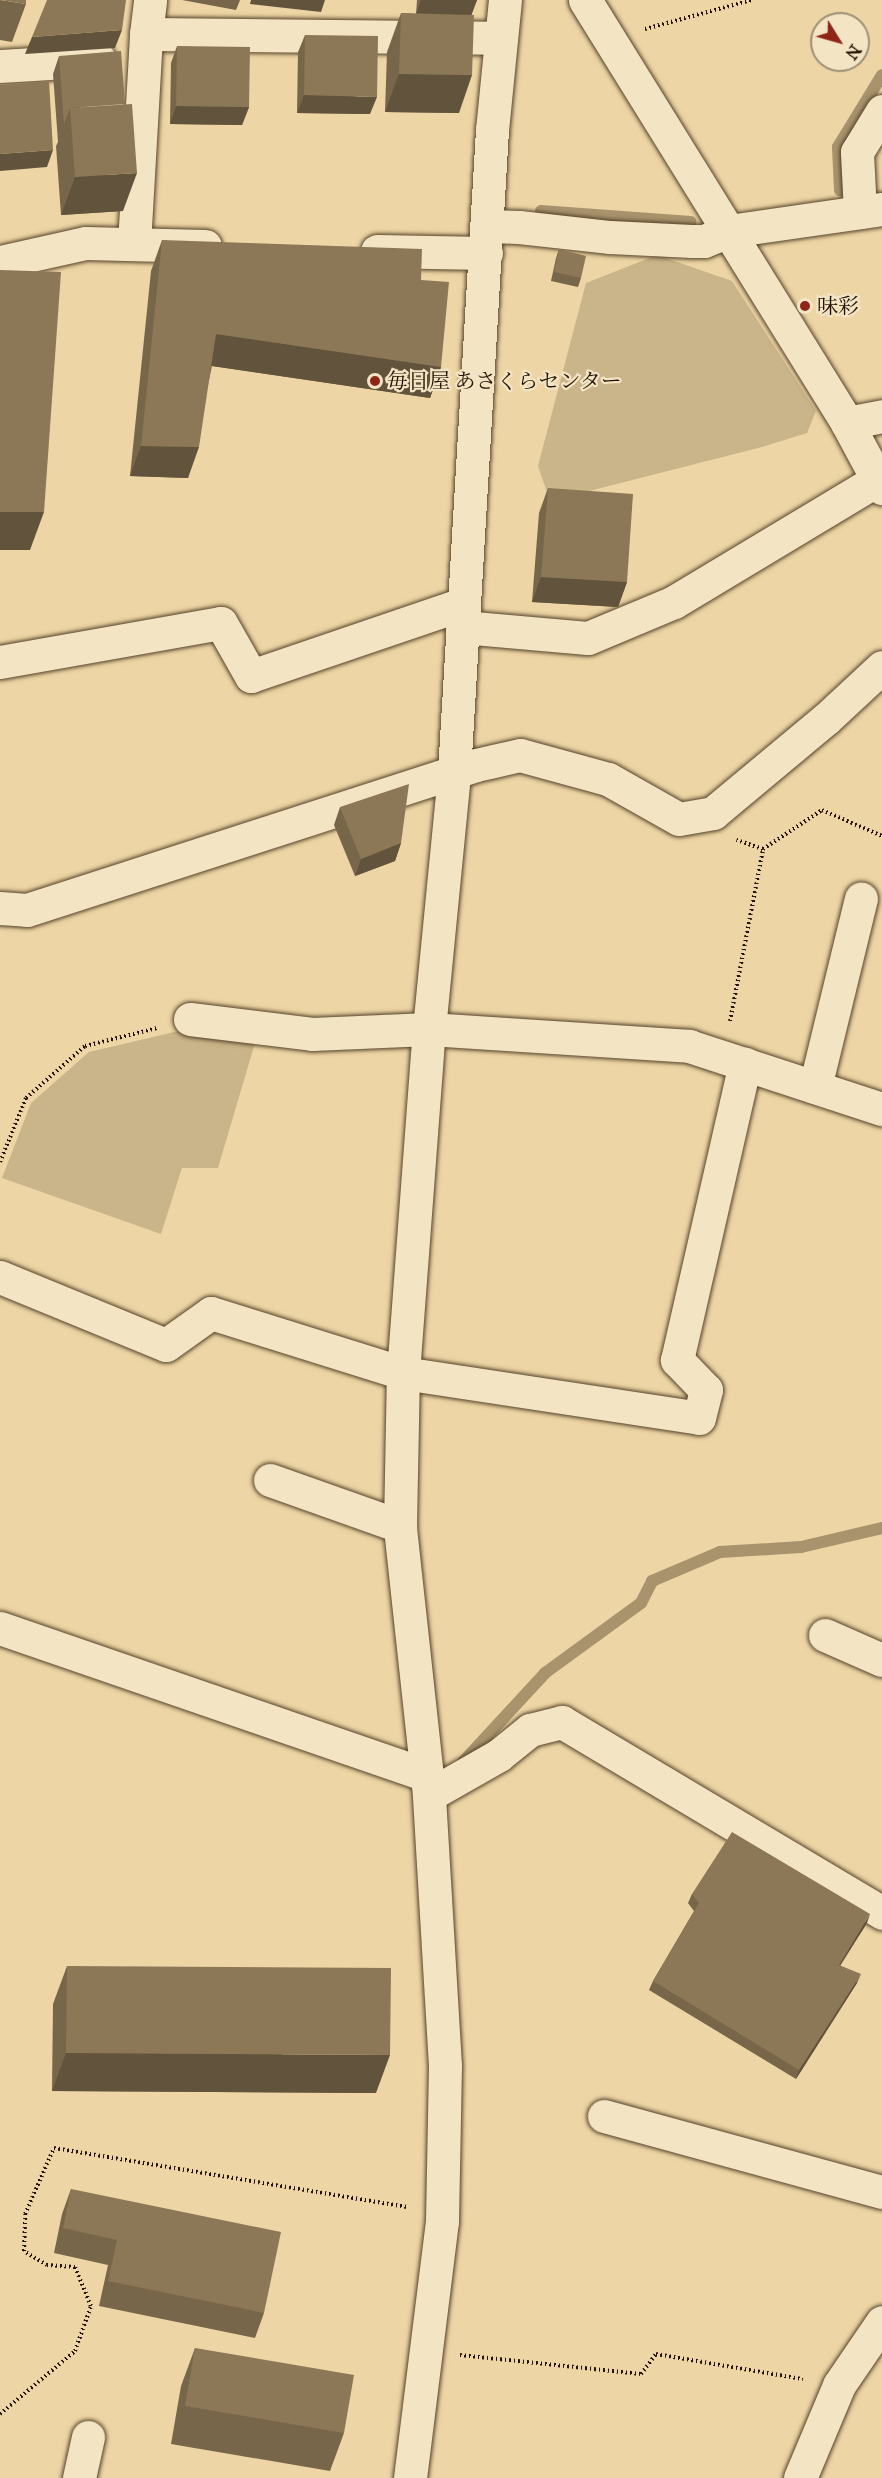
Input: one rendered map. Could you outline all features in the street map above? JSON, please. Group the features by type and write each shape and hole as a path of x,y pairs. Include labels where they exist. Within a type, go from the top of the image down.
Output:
{"street":[{"path":"134,244 145,45 150,0"},
{"path":"410,2478 441,2212 445,2066 428,1785 400,1526 403,1373 429,1029 454,773 492,130 505,0"},
{"path":"0,662 221,623 251,676 462,615 588,638 674,602 879,484 847,423 585,0"},
{"path":"0,66 145,45 501,38"},
{"path":"345,250 487,240 519,227 610,237 704,241 729,231 871,210 857,152 882,111"},
{"path":"0,262 86,243 238,247"},
{"path":"847,423 882,416"},
{"path":"0,909 27,910 454,773 520,755 608,779 679,819 713,813 826,719 882,668"},
{"path":"815,1087 861,899"},
{"path":"190,1019 312,1035 429,1029 689,1046 882,1109"},
{"path":"0,1277 166,1345 211,1313 403,1373 699,1418 706,1390 676,1360 734,1061"},
{"path":"270,1480 400,1526"},
{"path":"0,1628 428,1785 499,1755 530,1730 562,1722 882,1913"},
{"path":"825,1635 882,1660"},
{"path":"604,2116 882,2192"},
{"path":"800,2478 839,2385 882,2322"},
{"path":"79,2478 88,2437"}],"path":[{"path":"609,38 752,0"},
{"path":"734,1061 763,849 822,810 882,836"},
{"path":"731,838 763,849"},
{"path":"0,1162 26,1098 85,1046 190,1019"},
{"path":"0,2414 75,2351 91,2306 75,2267 47,2265 24,2251 25,2214 54,2148 441,2212"},
{"path":"425,2352 641,2374 656,2354 839,2385"}],"shaded area":[{"path":"657,255 732,281 816,411 807,433 762,447 550,501 538,466 586,283"},
{"path":"187,1029 257,1036 218,1168 182,1168 161,1234 2,1178 31,1103 89,1052"}],"building":[{"path":"1,0 26,0 26,4"},
{"path":"47,0 126,0 122,30 32,37"},
{"path":"401,13 474,15 472,75 399,74"},
{"path":"305,35 378,36 377,97 304,95"},
{"path":"177,46 250,47 249,107 176,106"},
{"path":"121,51 125,104 70,108 64,124 59,56"},
{"path":"49,81 53,150 0,154 0,85"},
{"path":"132,104 137,173 75,177 70,108"},
{"name":"毎日屋 あさくらセンター","path":"162,240 422,249 421,280 449,282 441,367 216,334 199,447 141,446"},
{"path":"559,249 586,256 581,278 554,272"},
{"path":"0,270 61,272 44,512 0,512"},
{"path":"548,488 633,494 627,582 541,577"},
{"path":"409,784 401,843 361,859 340,807"},
{"path":"732,1832 870,1914 839,1965 861,1974 799,2070 653,1981 699,1903 692,1894"},
{"path":"67,1966 391,1968 390,2055 66,2053"},
{"path":"71,2189 281,2232 264,2313 108,2281 117,2240 63,2228"},
{"path":"195,2348 354,2375 344,2433 185,2406"}],"waterway":[{"path":"840,190 838,147 882,75"},
{"path":"541,211 691,222"},
{"path":"463,1762 545,1673 641,1603 652,1581 720,1552 801,1547 882,1528"}],"place":[{"name":"味彩","path":"805,306"},
{"name":"毎日屋 あさくらセンター","path":"375,381"}]}
